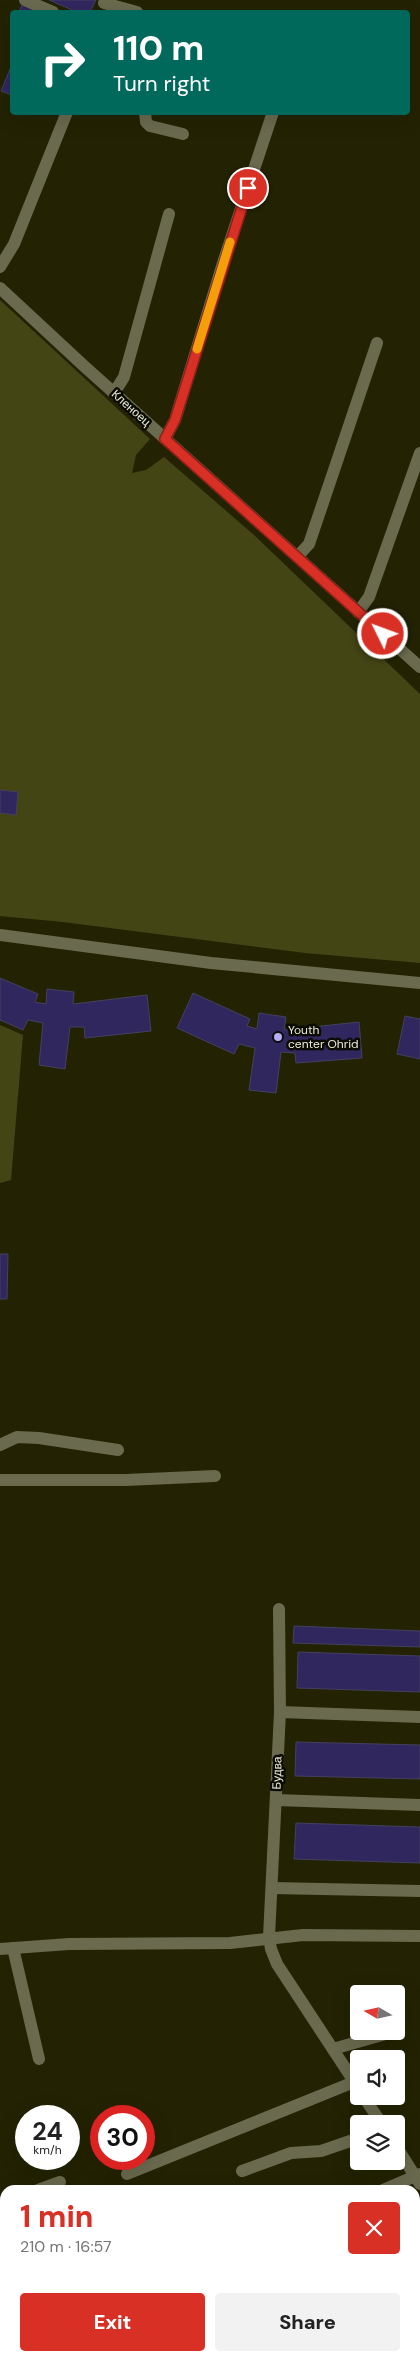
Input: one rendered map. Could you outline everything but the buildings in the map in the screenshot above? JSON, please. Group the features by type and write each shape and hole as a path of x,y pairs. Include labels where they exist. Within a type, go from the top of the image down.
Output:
{"street":[{"path":"25,0 48,10"},
{"path":"103,5 127,10"},
{"path":"0,267 14,244 66,115"},
{"path":"145,115 146,122 150,126 184,134"},
{"path":"165,439 175,420 271,115"},
{"path":"114,393 124,377 169,214"},
{"name":"Кленоец","path":"0,288 114,393 420,667"},
{"path":"297,558 309,544 377,344"},
{"path":"358,612 369,596 420,452"},
{"path":"0,935 211,963 420,983"},
{"path":"0,1446 17,1437 24,1437 118,1450"},
{"path":"0,1480 126,1480 215,1476"},
{"name":"Будва","path":"278,1609 280,1712 271,1949 277,1964 350,2076"},
{"path":"280,1712 420,1717"},
{"path":"276,1800 420,1805"},
{"path":"272,1888 420,1891"},
{"path":"39,2059 6,1948 69,1944 230,1943 270,1937 303,1935 420,1936"},
{"path":"333,2049 364,2040"},
{"path":"127,2174 350,2088"},
{"path":"242,2171 291,2153 321,2151 350,2141"},
{"path":"398,2185 418,2178 405,2159"},
{"path":"52,2185 60,2182"}],"shaded area":[{"path":"0,300 150,439 136,455 132,473 146,470 164,457 254,535 420,694 420,963 305,953 63,922 0,916"},
{"path":"0,1025 23,1035 11,1180 0,1183"}],"slow traffic":[{"path":"197,349 230,242"}],"place":[{"name":"Youth center Ohrid","path":"278,1037"}],"route":[{"path":"248,188 175,420 165,439 383,634"}]}
